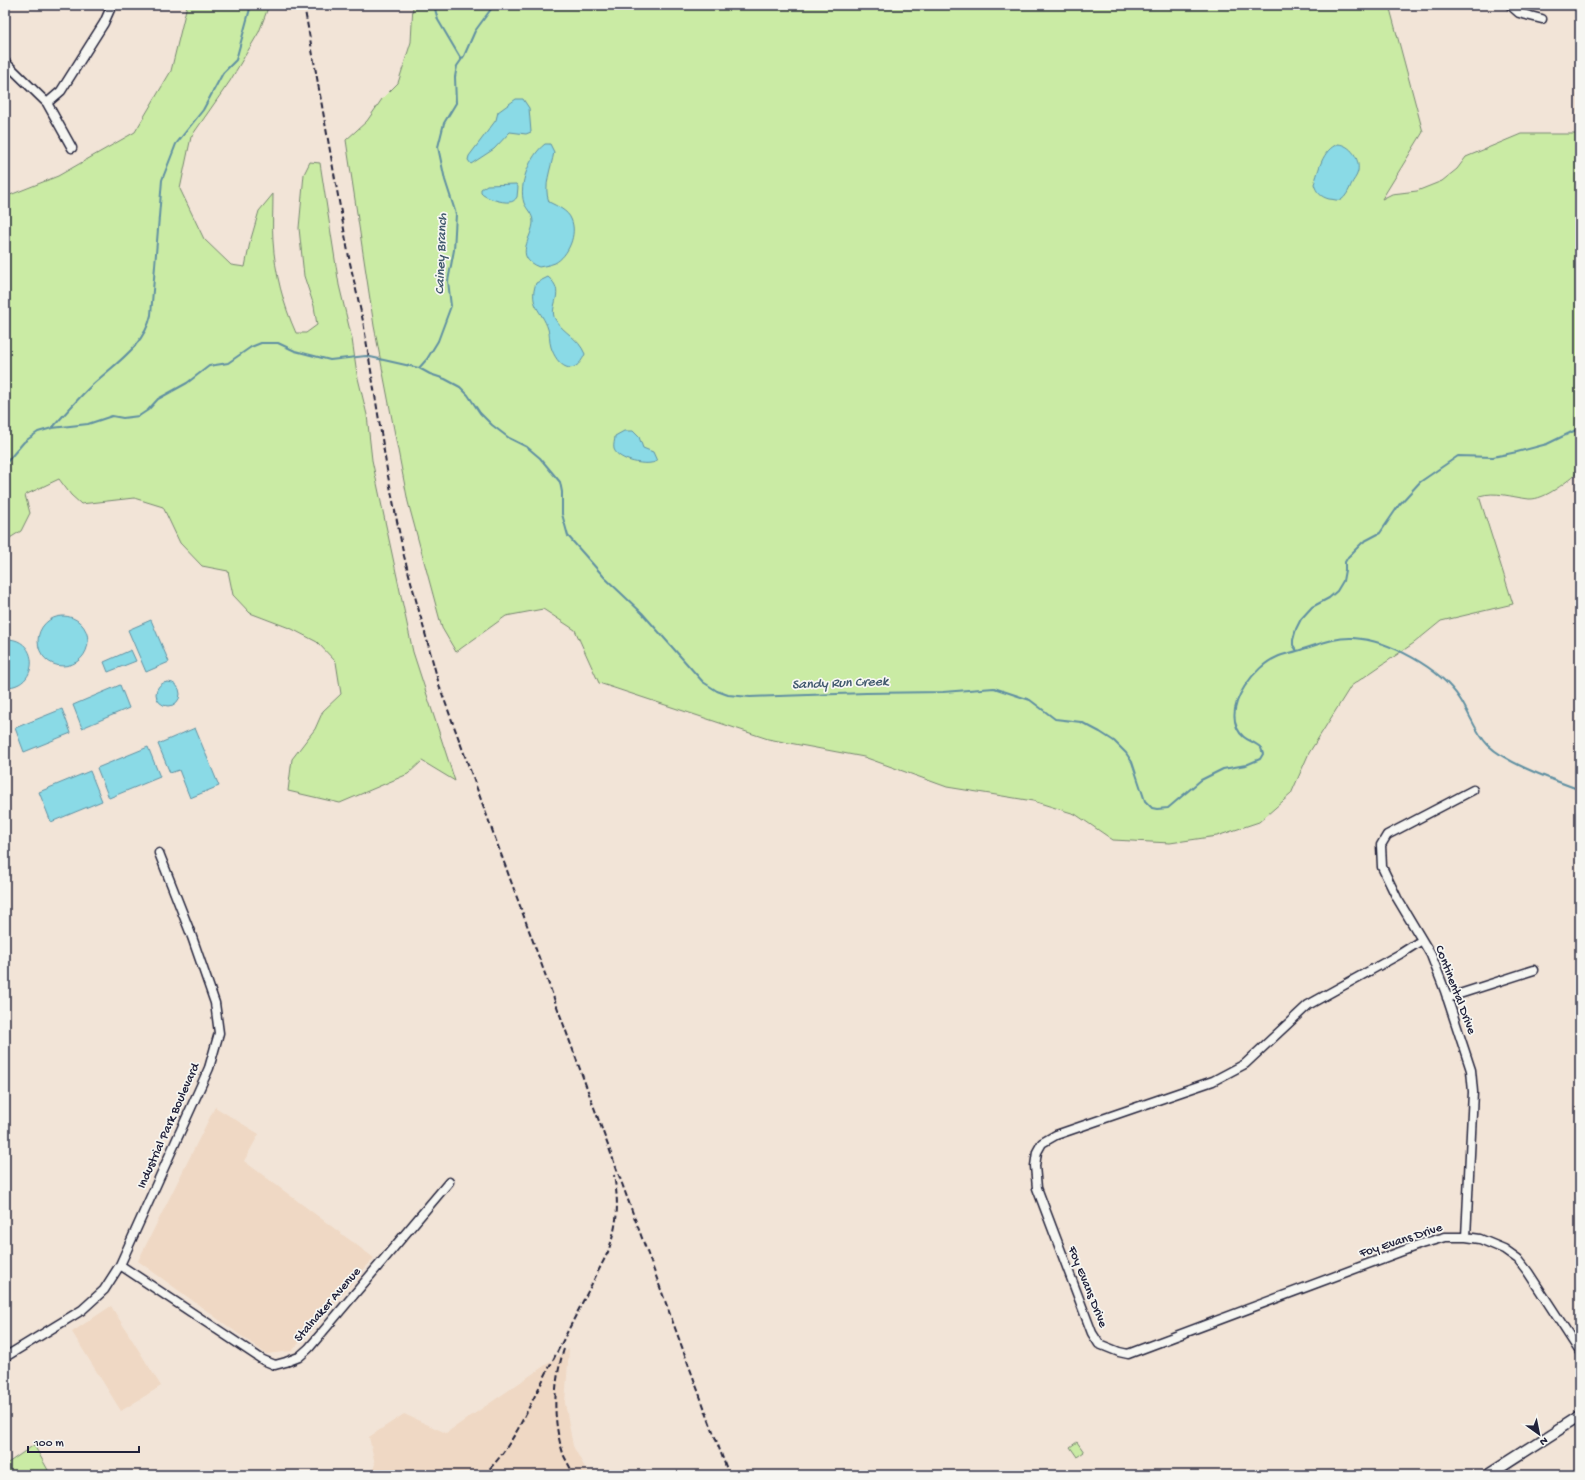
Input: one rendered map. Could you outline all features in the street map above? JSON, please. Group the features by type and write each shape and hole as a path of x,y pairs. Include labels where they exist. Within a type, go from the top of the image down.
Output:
{"street":[{"path":"47,103 61,91 104,23 112,5"},
{"path":"1510,5 1519,13 1542,19"},
{"path":"5,62 47,103 72,148"},
{"name":"Continental Drive","path":"1466,1236 1473,1092 1471,1070 1431,955 1397,898 1382,867 1382,845 1387,835 1473,790"},
{"name":"Industrial Park Boulevard","path":"5,1357 82,1310 104,1290 120,1265 208,1068 219,1033 216,1004 192,937 159,853"},
{"name":"Foy Evans Drive","path":"1422,940 1400,954 1308,1005 1245,1064 1231,1072 1213,1081 1056,1135 1042,1143 1037,1152 1035,1166 1037,1188 1092,1333 1099,1344 1118,1352 1128,1354 1421,1244 1445,1237 1466,1236 1494,1244 1518,1259 1580,1352"},
{"path":"1447,998 1534,970"},
{"name":"Stalnaker Avenue","path":"120,1265 263,1360 275,1365 299,1357 309,1348 449,1182"},
{"path":"1488,1475 1580,1416"}],"shaded area":[{"path":"215,1107 259,1134 244,1161 374,1258 292,1351 266,1354 138,1261"},
{"path":"111,1306 161,1386 121,1411 72,1332"},
{"path":"569,1349 565,1403 573,1446 589,1475 371,1475 375,1464 369,1437 404,1414 446,1433"}],"green space":[{"path":"187,5 269,5 259,32 230,81 191,137 180,189 204,239 231,265 245,267 250,242 259,211 273,194 273,241 280,288 296,333 306,333 317,325 314,306 304,276 299,228 304,174 310,162 320,163 339,285 352,339 357,374 367,415 372,460 413,652 455,781 422,761 408,774 340,803 288,791 292,759 315,729 323,711 341,694 336,662 317,642 292,629 250,613 233,595 228,571 202,566 180,543 163,507 134,498 81,504 71,495 59,479 25,495 30,513 21,531 5,541 5,197 58,176 135,132 171,71"},
{"path":"413,5 1389,5 1423,132 1382,199 1392,194 1417,191 1442,181 1457,169 1466,157 1521,134 1580,134 1580,470 1556,489 1535,498 1529,499 1498,494 1479,496 1513,604 1441,621 1414,643 1351,686 1309,753 1291,794 1259,822 1217,836 1170,843 1113,840 1075,814 1033,801 947,787 864,757 768,739 599,683 575,630 543,609 506,616 456,652 442,628 408,502 374,326 346,140 367,121 382,99 398,83 411,42"},
{"path":"1077,1442 1084,1452 1077,1457 1070,1447"},
{"path":"34,1445 48,1470 48,1475 5,1475 5,1465"}],"water":[{"path":"516,99 523,99 529,108 531,132 526,134 510,132 494,149 471,164 468,160 469,156 496,120 498,112"},
{"path":"545,144 550,144 554,152 548,177 547,196 549,202 562,209 570,216 573,231 568,250 560,260 549,265 539,267 531,263 525,252 533,219 524,203 523,188 524,179 530,163"},
{"path":"1338,144 1351,150 1358,162 1357,175 1347,193 1341,200 1324,197 1318,192 1314,184 1322,161 1328,151"},
{"path":"516,184 518,187 517,197 512,202 494,200 481,193 481,189 487,185"},
{"path":"548,277 556,288 557,293 553,314 555,319 562,328 575,339 585,354 581,362 571,368 566,367 557,360 550,345 548,329 535,303 534,291 536,283"},
{"path":"624,431 633,431 639,437 643,448 653,452 657,461 653,463 640,463 621,457 614,449 615,436"},
{"path":"63,616 72,618 81,623 86,632 88,641 86,650 81,659 72,664 63,666 54,664 45,659 40,650 38,641 40,632 45,623 54,618"},
{"path":"151,620 169,662 146,672 128,630"},
{"path":"5,639 16,641 25,646 30,654 31,663 30,672 25,680 16,685 5,687"},
{"path":"131,650 136,661 108,672 104,662"},
{"path":"168,682 177,685 180,694 177,703 168,706 159,703 156,694 159,685"},
{"path":"120,685 129,708 82,728 73,705"},
{"path":"62,709 71,733 24,752 15,728"},
{"path":"195,728 219,786 190,798 179,770 170,773 158,744"},
{"path":"148,747 160,777 109,798 97,768"},
{"path":"90,771 102,801 51,822 39,792"}],"waterway":[{"path":"53,427 88,389 126,356 134,347 147,327 151,315 162,180 176,144 203,110 223,73 236,60 251,5"},
{"path":"434,5 438,20 461,59"},
{"name":"Cainey Branch","path":"419,368 427,359 438,341 451,306 448,281 454,250 456,214 445,180 438,147 444,123 456,103 455,77 457,66 464,56 475,31 494,5"},
{"name":"Sandy Run Creek","path":"5,464 24,442 38,432 52,428 88,424 112,416 123,418 139,416 148,410 158,399 187,383 209,366 228,363 251,347 261,343 278,343 295,351 330,360 366,356 419,368 460,387 468,395 480,413 492,425 509,438 527,447 540,458 560,482 562,492 562,514 568,536 605,578 642,613 703,682 717,691 728,695 750,697 943,692 994,688 1030,700 1055,719 1081,722 1114,741 1126,753 1132,762 1145,801 1152,808 1168,808 1201,780 1223,769 1246,765 1260,759 1263,754 1261,748 1245,738 1239,732 1235,718 1239,697 1245,686 1260,668 1282,655 1331,640 1353,638 1382,644 1397,650 1427,667 1440,677 1460,699 1483,740 1496,752 1531,771 1580,790"},
{"name":"Sandy Run Creek","path":"1297,651 1293,645 1293,640 1301,619 1312,607 1329,598 1337,591 1343,581 1345,562 1348,557 1363,542 1380,533 1399,505 1420,482 1458,456 1493,457 1517,452 1547,444 1580,428"}],"railway":[{"path":"304,5 350,263 363,321 388,476 404,556 440,688 729,1475"},
{"path":"483,1475 498,1459 518,1429 608,1252 614,1232 617,1214 617,1195 614,1175"},
{"path":"564,1349 560,1362 556,1389 555,1402 557,1430 564,1456 574,1475"}]}
